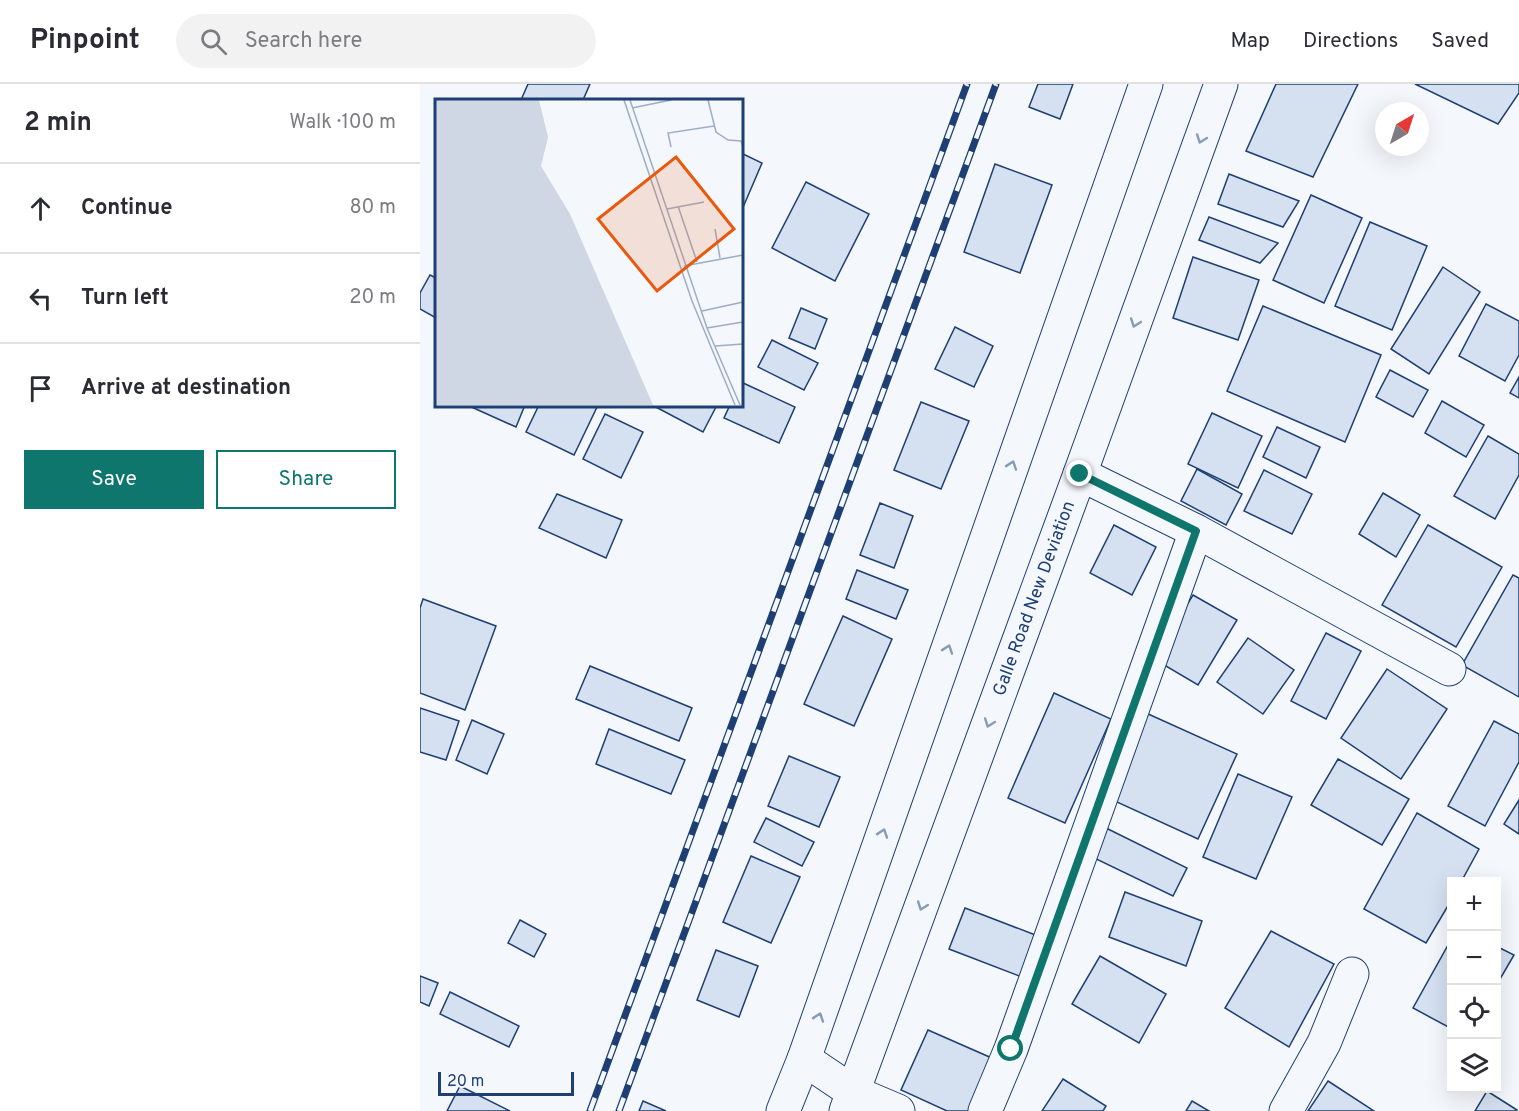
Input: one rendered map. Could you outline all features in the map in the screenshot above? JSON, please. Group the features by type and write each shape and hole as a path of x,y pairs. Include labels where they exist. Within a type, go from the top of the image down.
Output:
{"main road":[{"path":"783,1111 804,1059 1146,84"},
{"name":"Galle Road New Deviation","path":"850,1101 1221,84"},
{"path":"1080,474 1196,531 1449,669"},
{"path":"985,1111 1011,1049 1196,531"},
{"path":"1286,1111 1324,1042 1352,974"},
{"path":"804,1059 850,1101 898,1111"}],"building":[{"path":"528,84 590,84 583,99 521,99"},
{"path":"1038,84 1073,84 1060,119 1029,107"},
{"path":"1276,84 1358,84 1313,177 1246,151"},
{"path":"1415,84 1519,84 1519,93 1498,124"},
{"path":"742,153 762,163 742,210"},
{"path":"995,164 1052,185 1020,273 964,252"},
{"path":"1229,174 1299,201 1283,227 1218,204"},
{"path":"806,182 869,214 835,281 772,248"},
{"path":"1311,195 1362,218 1324,303 1273,280"},
{"path":"1209,217 1278,243 1260,263 1199,240"},
{"path":"1370,222 1427,246 1392,330 1335,306"},
{"path":"1193,257 1259,280 1238,340 1173,318"},
{"path":"1443,267 1480,292 1429,374 1391,349"},
{"path":"430,275 435,278 435,317 420,309 420,293"},
{"path":"1486,304 1519,321 1519,355 1505,381 1459,356"},
{"path":"1263,306 1381,355 1345,442 1227,391"},
{"path":"801,308 827,319 815,349 789,338"},
{"path":"955,327 993,346 974,387 935,369"},
{"path":"772,340 818,363 804,390 758,367"},
{"path":"1390,370 1428,390 1413,417 1376,397"},
{"path":"1519,377 1519,398 1510,393"},
{"path":"742,382 795,407 779,443 724,418 730,406 742,406"},
{"path":"1442,401 1484,425 1466,457 1425,433"},
{"path":"921,402 969,421 941,489 894,470"},
{"path":"469,406 525,406 516,427"},
{"path":"539,406 598,406 574,455 526,432"},
{"path":"654,406 716,406 703,432"},
{"path":"1212,413 1262,436 1238,488 1188,464"},
{"path":"605,414 643,432 621,478 583,459"},
{"path":"1277,427 1320,447 1306,478 1263,457"},
{"path":"1488,436 1519,454 1519,475 1495,519 1454,496"},
{"path":"1197,469 1242,494 1226,525 1181,501"},
{"path":"1264,470 1312,494 1292,534 1244,511"},
{"path":"1383,493 1420,515 1396,557 1359,534"},
{"path":"557,494 622,520 606,558 539,528"},
{"path":"880,503 913,516 894,568 860,555"},
{"path":"1114,525 1156,547 1132,595 1090,573"},
{"path":"1428,525 1502,567 1456,647 1382,605"},
{"path":"857,570 908,590 896,619 846,599"},
{"path":"1513,575 1519,578 1519,697 1462,665"},
{"path":"1193,595 1237,620 1198,685 1154,659"},
{"path":"423,599 496,626 465,710 420,693 420,608"},
{"path":"843,616 892,639 854,726 804,704"},
{"path":"1326,633 1361,651 1326,719 1291,701"},
{"path":"1248,638 1294,670 1263,714 1217,682"},
{"path":"590,666 692,708 679,741 576,699"},
{"path":"1387,669 1447,709 1401,779 1341,738"},
{"path":"1054,693 1111,719 1065,823 1008,798"},
{"path":"420,708 459,721 446,760 420,752"},
{"path":"1146,713 1237,754 1198,839 1108,798"},
{"path":"472,720 504,734 487,774 456,760"},
{"path":"1494,721 1519,734 1519,762 1485,826 1448,806"},
{"path":"609,729 685,760 671,794 596,764"},
{"path":"789,756 840,777 819,827 768,806"},
{"path":"1338,759 1409,799 1382,845 1311,805"},
{"path":"1238,774 1292,797 1256,879 1203,857"},
{"path":"1519,800 1519,834 1504,824"},
{"path":"1417,813 1479,849 1464,877 1447,877 1447,907 1426,943 1364,909"},
{"path":"766,818 814,842 802,866 754,842"},
{"path":"1106,828 1187,868 1173,896 1092,857"},
{"path":"751,856 800,877 771,943 723,922"},
{"path":"1125,892 1202,921 1186,966 1109,937"},
{"path":"965,908 1038,936 1022,977 949,949"},
{"path":"520,920 546,934 534,957 508,943"},
{"path":"1271,931 1334,964 1289,1047 1225,1008"},
{"path":"1447,947 1447,1026 1413,1008"},
{"path":"1501,948 1514,955 1501,977"},
{"path":"716,950 758,966 739,1017 697,1000"},
{"path":"1100,956 1166,994 1139,1043 1072,1004"},
{"path":"420,976 438,983 429,1006 420,1002"},
{"path":"450,992 519,1026 509,1047 440,1014"},
{"path":"928,1030 994,1059 971,1111 947,1111 901,1090"},
{"path":"1063,1079 1106,1106 1103,1111 1042,1111"},
{"path":"1328,1081 1374,1111 1308,1111"},
{"path":"460,1086 510,1111 447,1111"},
{"path":"1486,1093 1490,1093 1517,1110 1516,1111 1475,1111"},
{"path":"643,1101 666,1111 639,1111"},
{"path":"1192,1101 1209,1111 1186,1111"}],"railway":[{"path":"590,1111 967,84"},
{"path":"619,1111 996,84"}],"route":[{"path":"1011,1049 1196,531 1080,474"}]}
